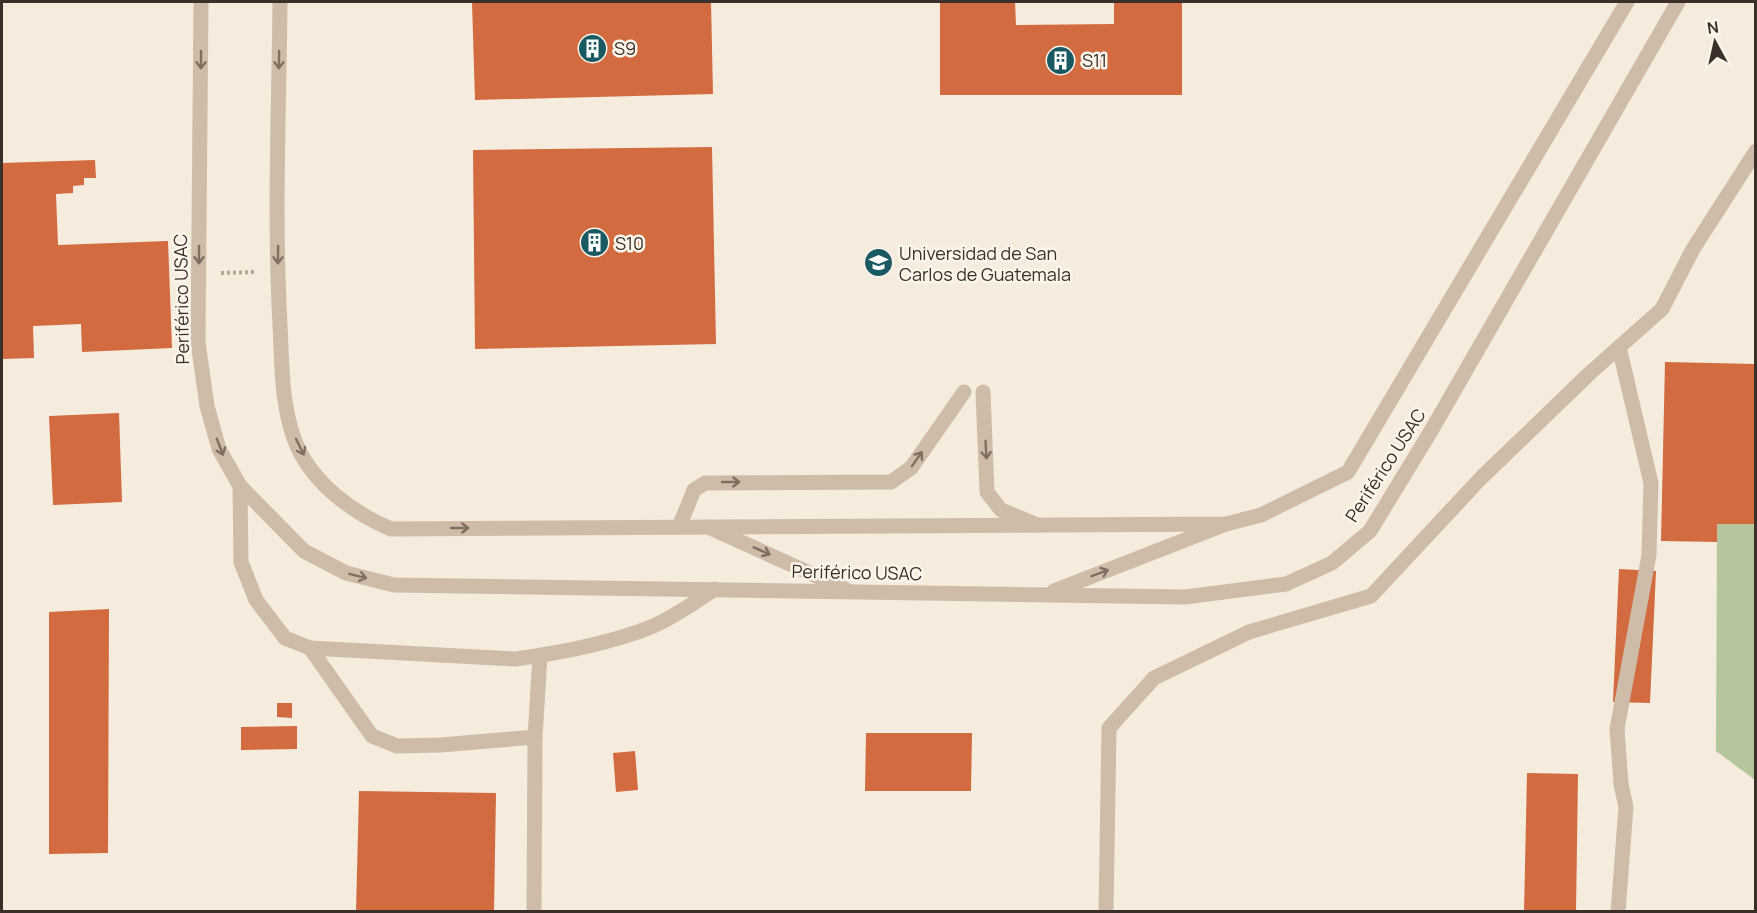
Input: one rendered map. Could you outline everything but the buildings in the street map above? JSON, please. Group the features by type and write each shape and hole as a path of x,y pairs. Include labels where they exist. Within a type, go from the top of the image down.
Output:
{"street":[{"name":"Periférico USAC","path":"201,2 198,342 207,406 219,449 240,486 304,551 346,573 394,585 1185,597 1286,584 1332,563 1370,531 1431,431 1678,2"},
{"name":"Periférico USAC","path":"280,2 278,271 282,373 287,412 297,446 328,488 368,518 391,529 1226,524 1261,515 1348,472 1627,2"},
{"path":"1106,912 1109,728 1154,678 1249,632 1371,596 1480,479 1662,309 1693,249 1755,151"},
{"path":"1618,912 1626,807 1621,784 1617,729 1649,555 1651,483 1619,347"},
{"path":"679,527 694,490 705,483 891,482 911,468 964,392"},
{"path":"983,392 987,492 1001,510 1037,525"},
{"path":"240,486 241,562 256,600 285,638 310,648 515,659 540,656 586,646 652,627 715,590"},
{"path":"1046,595 1226,524"},
{"path":"708,527 851,591"},
{"path":"310,648 372,736 397,746 441,745 535,737"},
{"path":"534,912 535,737 540,656"}],"path":[{"path":"199,274 278,271"}],"green space":[{"path":"1717,524 1755,524 1755,780 1716,751"}],"place":[{"name":"S9","path":"593,48"},
{"name":"S11","path":"1061,60"},
{"name":"S10","path":"594,243"},
{"name":"Universidad de San Carlos de Guatemala","path":"878,263"}]}
